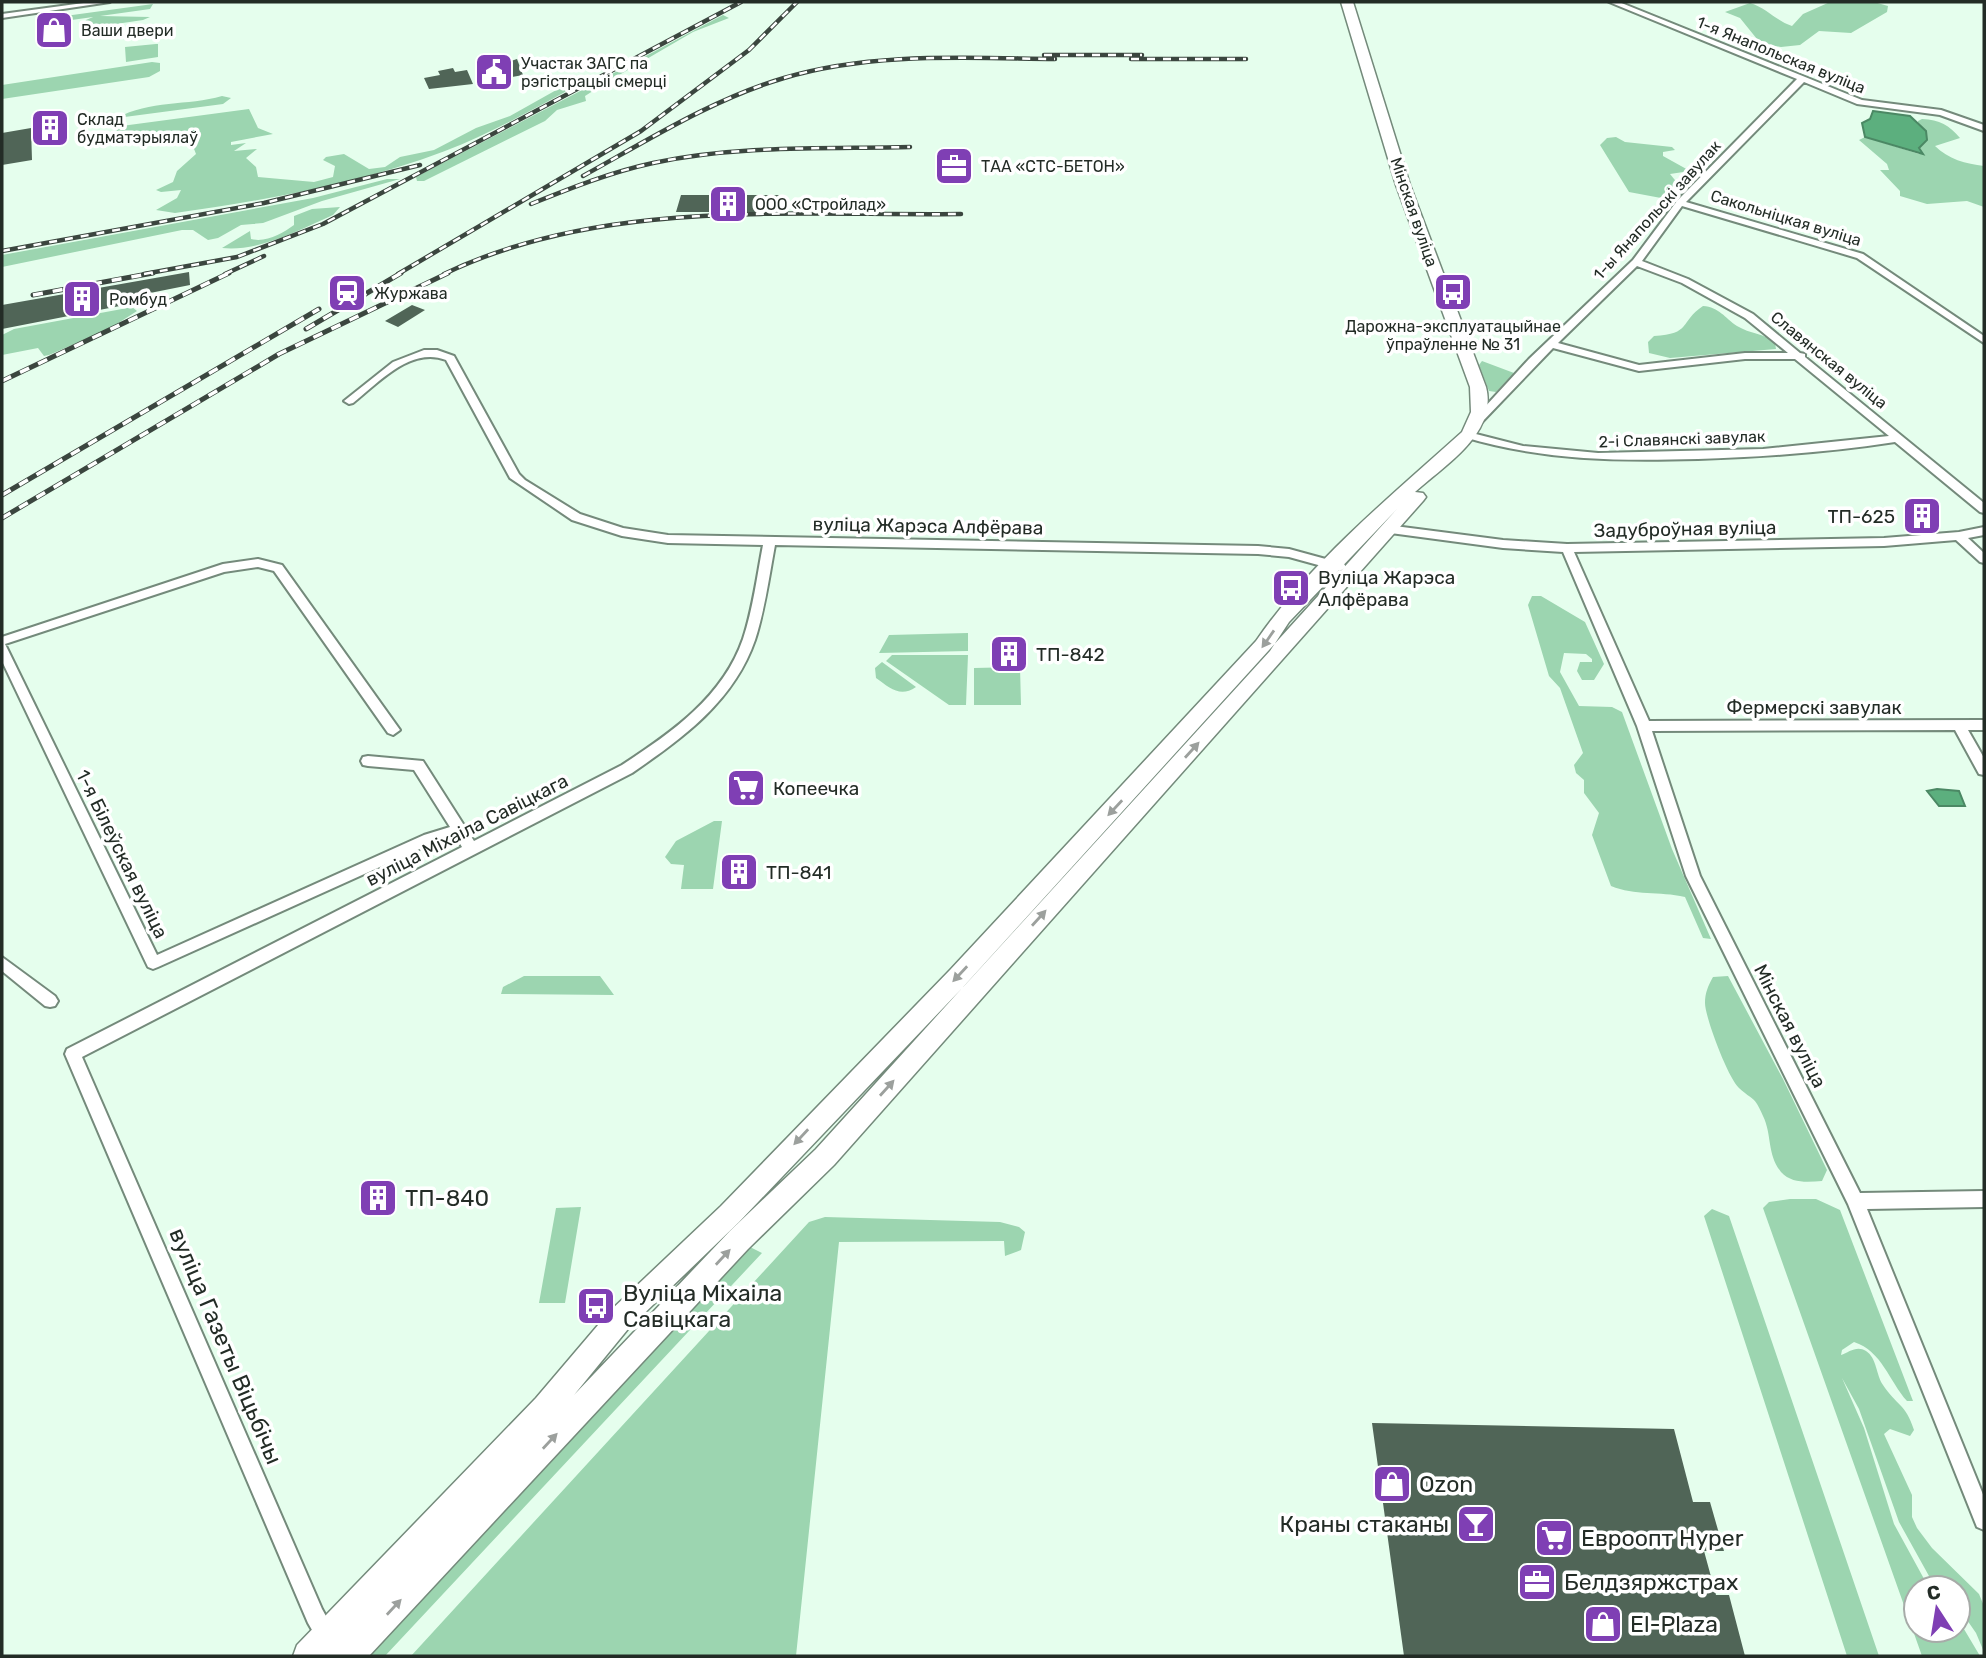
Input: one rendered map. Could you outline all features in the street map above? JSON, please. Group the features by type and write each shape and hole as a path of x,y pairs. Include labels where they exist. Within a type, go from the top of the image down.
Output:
{"main road":[{"name":"Мінская вуліца","path":"1347,2 1402,185 1478,387 1481,406 1466,436"},
{"path":"348,1656 744,1234 840,1139 1426,471 1466,436"},
{"path":"308,1656 332,1646 546,1408 619,1320 730,1214 1022,907 1263,646 1282,618 1343,568"},
{"path":"774,1166 798,1181"}],"street":[{"path":"2,16 106,2"},
{"name":"1-я Янапольская вуліца","path":"1613,2 1801,80 1873,106 1941,114 1984,128"},
{"name":"1-ы Янапольскі завулак","path":"1466,436 1551,344 1636,262 1680,203 1801,80"},
{"name":"Сакольніцкая вуліца","path":"1680,203 1860,256 1984,340"},
{"name":"Славянская вуліца","path":"1636,262 1725,302 1801,356 1984,509"},
{"path":"1551,344 1639,368 1745,355 1801,356"},
{"name":"вуліца Жарэса Алфёрава","path":"349,401 404,362 429,352 441,353 450,358 514,476 576,517 622,531 668,539 1258,550 1289,553 1343,568"},
{"name":"2-і Славянскі завулак","path":"1466,436 1539,454 1573,458 1730,455 1852,446 1899,438"},
{"name":"Задуброўная вуліца","path":"1378,528 1503,544 1567,548 1765,546 1959,536 1984,531"},
{"path":"1959,536 1984,559"},
{"name":"вуліца Міхаіла Савіцкага","path":"74,1054 627,769 681,733 704,712 727,682 748,643 770,541"},
{"name":"Мінская вуліца","path":"1567,548 1644,726 1693,876 1855,1201 1984,1520"},
{"path":"2,641 223,568 258,563 278,569 393,730"},
{"name":"1-я Білеўская вуліца","path":"2,648 153,963 429,839 460,830"},
{"name":"Фермерскі завулак","path":"1644,726 1984,725"},
{"path":"1960,727 1984,769"},
{"path":"368,761 418,765 471,849"},
{"path":"2,963 50,1001"},
{"name":"вуліца Газеты Віцьбічы","path":"74,1054 332,1646"},
{"path":"1855,1201 1984,1199"}],"shaded area":[{"path":"1830,2 1874,2 1888,6 1887,12 1851,33 1819,31 1800,45 1781,47 1761,44 1740,18 1725,12 1750,3 1792,26 1803,14"},
{"path":"153,4 150,9 100,16 150,17 143,20 82,29 86,20 93,17 43,24 43,19"},
{"path":"723,15 729,18 693,32 614,78 609,85 595,83"},
{"path":"158,44 158,57 126,62 125,47"},
{"path":"160,63 160,71 149,77 2,99 2,85"},
{"path":"567,84 574,87 478,137 412,163 312,190 175,213 156,210 177,198 181,190 156,190 173,182 177,171 196,154 189,136 174,134 143,139 118,132 114,127 249,109 258,128 273,134 231,142 231,145 246,143 234,151 257,149 246,158 256,167 258,177 314,182 333,177 335,166 323,160 326,157 344,154 369,169 385,167 400,157 434,150 476,128 510,116"},
{"path":"584,89 596,89 585,96 586,101 557,110 545,121 424,181 417,181 416,177"},
{"path":"222,96 231,98 223,104 117,118 142,108"},
{"path":"1873,111 1910,116 1926,131 1927,140 1919,148 1923,154 1865,137 1862,123 1870,119"},
{"path":"1922,119 1944,124 1960,138 1935,146 1940,151 1958,160 1984,166 1984,207 1967,201 1927,204 1900,196 1900,191 1880,170 1889,170 1887,164 1859,140 1865,137 1919,154 1918,121"},
{"path":"1616,137 1625,142 1672,147 1675,150 1663,152 1663,156 1690,171 1670,174 1683,190 1682,194 1661,198 1629,192 1600,145 1607,138"},
{"path":"387,179 400,179 322,201 263,223 241,225 218,238 208,240 193,230 182,230 2,267 2,255 313,198"},
{"path":"340,207 333,215 279,239 250,247 222,248 250,231 251,239 262,240 274,236 294,225 294,216 312,209"},
{"path":"1703,306 1718,311 1742,329 1771,340 1776,349 1670,358 1649,353 1648,342 1654,336 1680,330"},
{"path":"132,307 137,311 109,329 49,355 44,356 38,348 2,355 2,335 14,329"},
{"path":"1482,361 1514,373 1496,392 1489,391 1479,365"},
{"path":"1532,596 1541,596 1585,622 1604,664 1594,680 1582,680 1577,671 1580,662 1592,662 1592,659 1586,654 1564,653 1560,672 1579,706 1612,707 1622,712 1672,849 1711,939 1703,938 1685,897 1629,891 1611,886 1592,835 1599,813 1584,793 1584,780 1576,773 1574,765 1583,753 1560,688 1549,676 1528,605"},
{"path":"968,633 968,651 879,653 889,635"},
{"path":"892,655 968,655 966,705 949,705 886,661"},
{"path":"882,662 916,687 900,692 876,678 875,668"},
{"path":"1020,667 1021,705 974,705 974,668"},
{"path":"1927,791 1959,791 1965,806 1939,806"},
{"path":"714,821 722,821 713,889 681,889 684,865 671,864 665,857 676,841"},
{"path":"524,976 600,976 614,995 501,994 503,987"},
{"path":"1728,976 1783,1079 1827,1170 1822,1181 1795,1180 1781,1172 1774,1159 1760,1109 1734,1082 1723,1060 1709,1021 1705,999 1713,977"},
{"path":"1816,1199 1840,1210 1913,1401 1907,1401 1878,1359 1864,1346 1854,1342 1842,1350 1841,1355 1859,1349 1870,1354 1883,1385 1908,1415 1914,1430 1910,1436 1890,1429 1884,1434 1912,1495 1912,1517 1917,1528 1932,1548 1959,1574 1928,1574 1899,1522 1859,1409 1842,1378 1864,1428 1894,1524 1921,1574 1902,1574 1902,1600 1763,1208 1769,1202"},
{"path":"581,1207 565,1303 539,1303 556,1208"},
{"path":"1712,1209 1729,1216 1879,1656 1847,1656 1704,1216"},
{"path":"825,1217 1000,1222 1019,1227 1025,1232 1021,1250 1005,1256 1004,1241 839,1242 796,1656 411,1656 809,1222"},
{"path":"750,1247 762,1253 385,1656 359,1656 620,1378"},
{"path":"1972,1587 1979,1594 1984,1606 1984,1652 1972,1627"},
{"path":"1972,1643 1980,1656 1922,1656 1918,1644"}],"building":[{"path":"517,59 523,75 507,78 502,64"},
{"path":"453,68 455,72 467,70 473,84 429,89 424,78 440,75 438,71"},
{"path":"31,128 32,160 2,165 2,133"},
{"name":"ООО «Стройлад»","path":"681,195 779,195 776,212 676,212"},
{"name":"Ромбуд","path":"189,272 190,285 135,296 135,303 2,329 2,305"},
{"name":"Журжава","path":"412,305 425,310 398,327 385,321"},
{"name":"ТП-841","path":"733,864 749,865 746,879 730,879"},
{"name":"ТП-840","path":"368,1189 393,1190 388,1207 362,1207"},
{"name":"Евроопт Hyper","path":"1372,1423 1674,1429 1693,1502 1710,1502 1724,1551 1704,1551 1716,1595 1729,1595 1745,1656 1404,1656"}],"railway":[{"path":"144,274 237,257 323,224 741,2"},
{"path":"398,274 641,131 749,50 797,2"},
{"path":"1044,55 1142,55"},
{"path":"583,176 681,121 732,97 784,78 884,60 1055,59"},
{"path":"1131,59 1246,59"},
{"path":"531,204 622,171 685,157 781,149 910,147"},
{"path":"2,251 264,203 420,165"},
{"path":"444,274 505,250 567,233 632,222 764,214 961,214"},
{"path":"225,274 264,256"},
{"path":"33,295 153,273"},
{"path":"2,381 229,273"},
{"path":"306,329 401,273"},
{"path":"2,518 279,354 448,273"},
{"path":"2,495 319,309"}],"place":[{"name":"Ваши двери","path":"54,30"},
{"name":"Участак ЗАГС па рэгістрацыі смерці","path":"494,72"},
{"name":"Склад будматэрыялаў","path":"50,128"},
{"name":"ТАА «СТС-БЕТОН»","path":"954,166"},
{"name":"ООО «Стройлад»","path":"728,204"},
{"name":"Дарожна-эксплуатацыйнае ўпраўленне № 31","path":"1453,292"},
{"name":"Журжава","path":"347,293"},
{"name":"Ромбуд","path":"82,299"},
{"name":"ТП-625","path":"1922,516"},
{"name":"Вуліца Жарэса Алфёрава","path":"1291,588"},
{"name":"ТП-842","path":"1009,654"},
{"name":"Копеечка","path":"746,788"},
{"name":"ТП-841","path":"739,872"},
{"name":"ТП-840","path":"378,1198"},
{"name":"Вуліца Міхаіла Савіцкага","path":"596,1306"},
{"name":"Ozon","path":"1392,1484"},
{"name":"Краны стаканы","path":"1476,1524"},
{"name":"Евроопт Hyper","path":"1554,1538"},
{"name":"Белдзяржстрах","path":"1537,1582"},
{"name":"El-Plaza","path":"1603,1624"}]}
